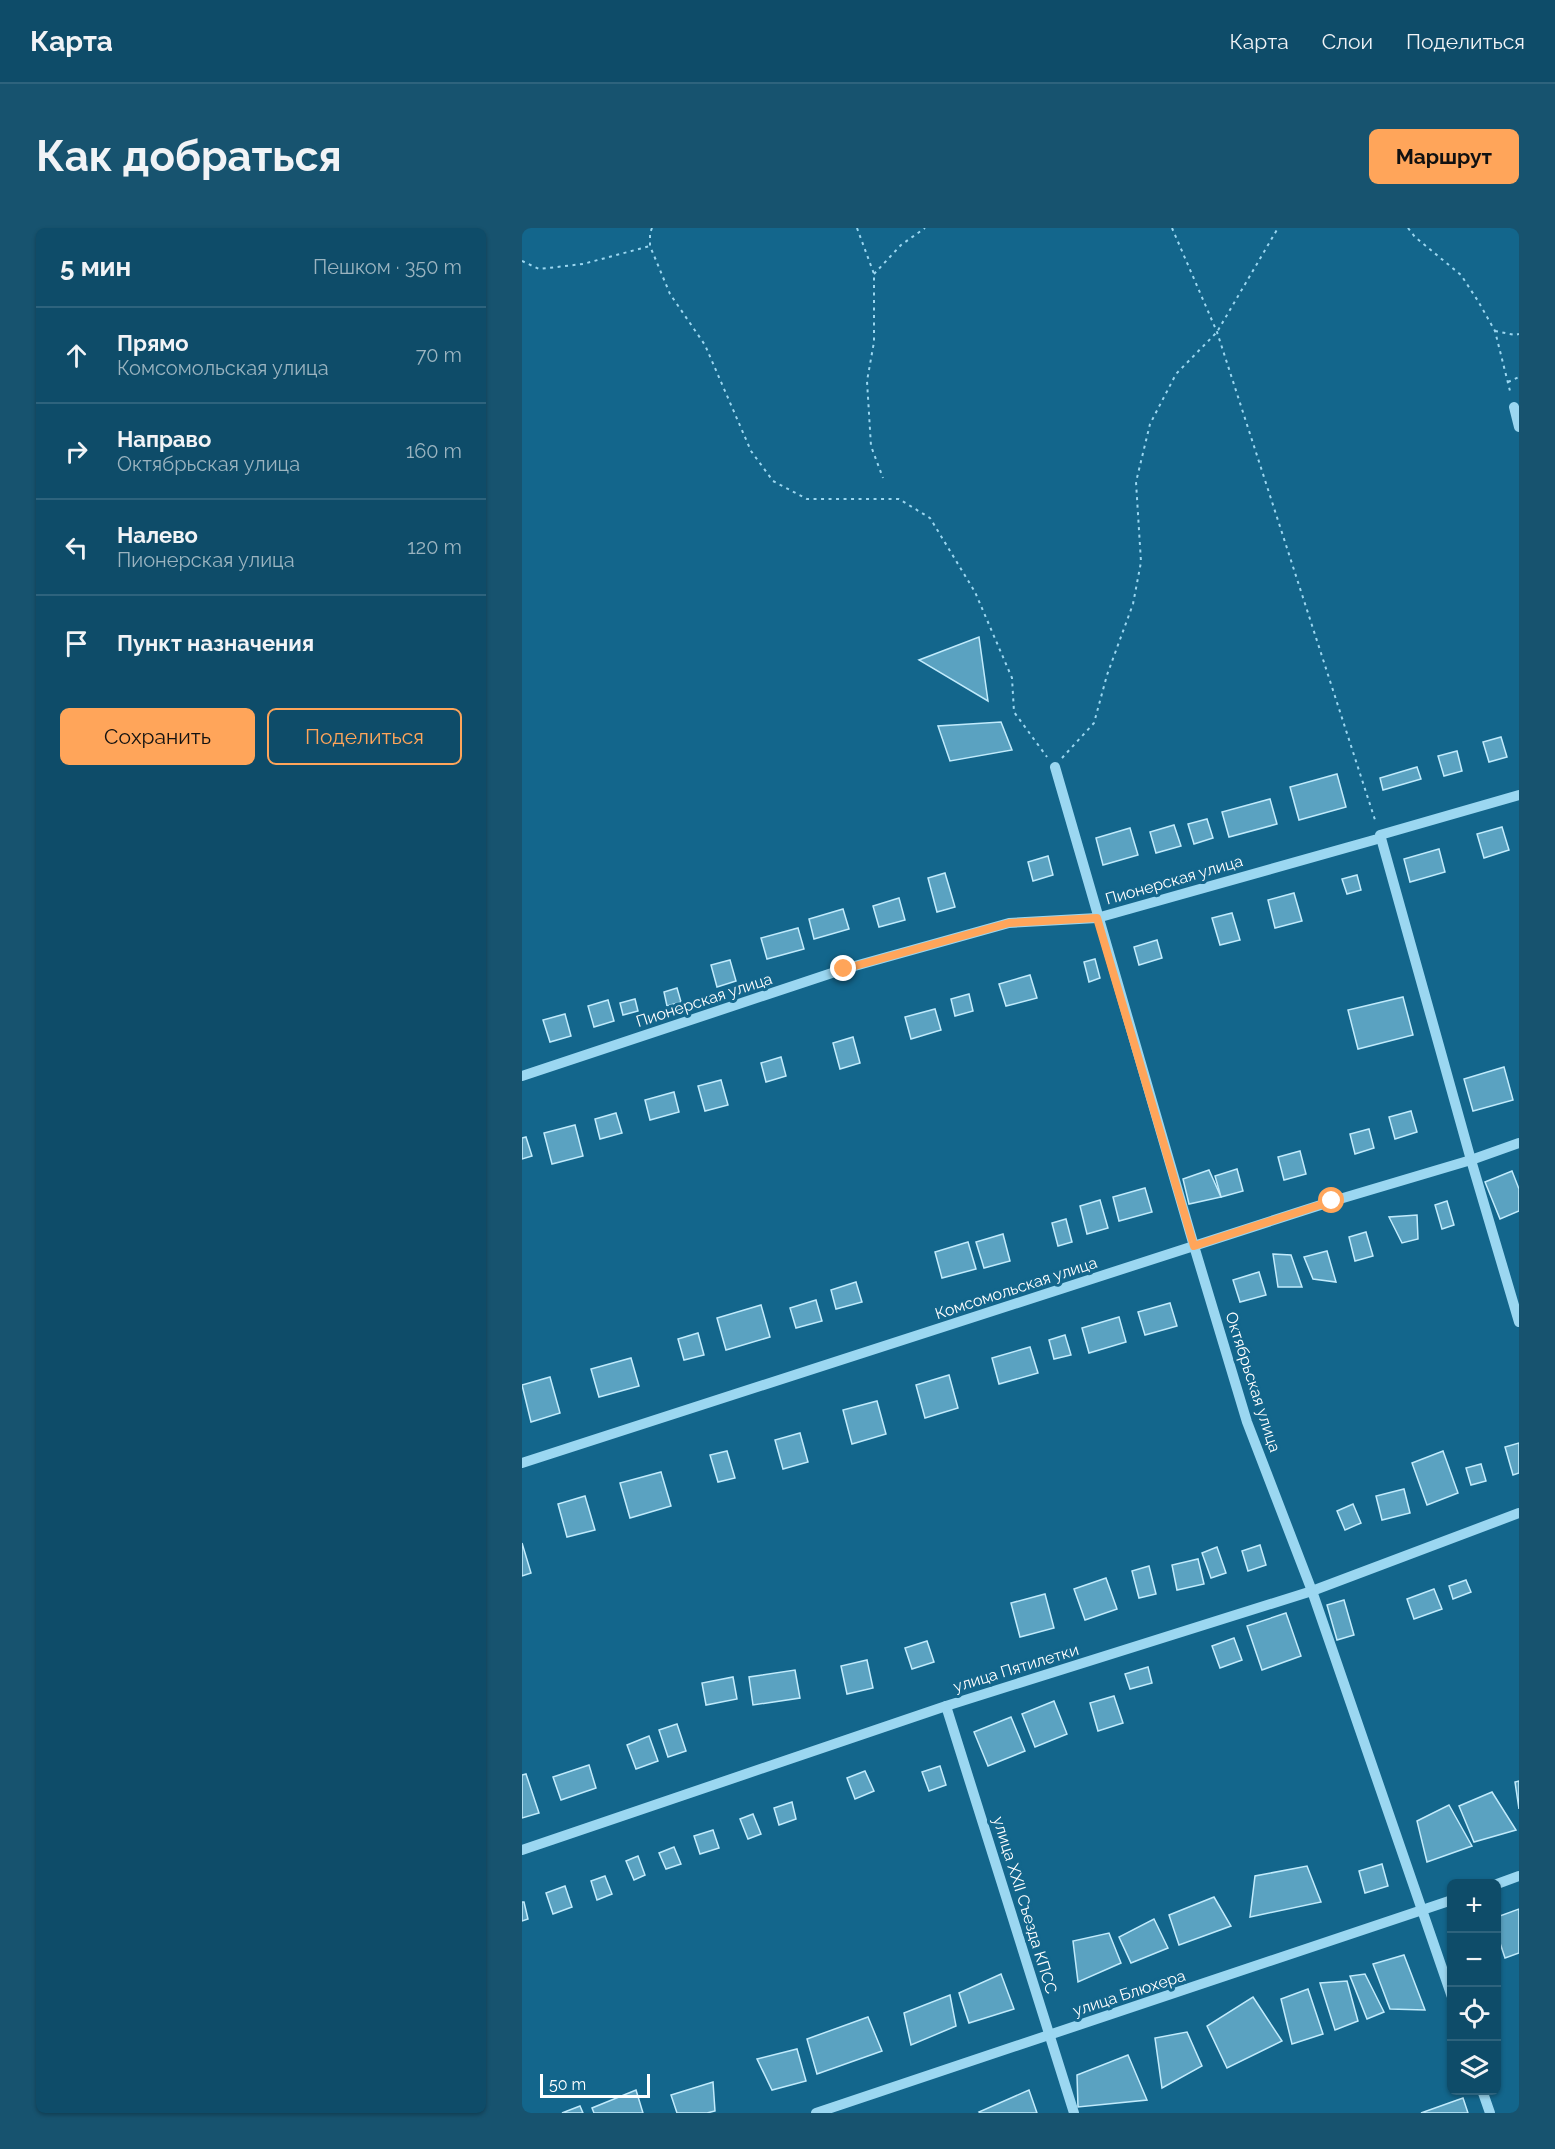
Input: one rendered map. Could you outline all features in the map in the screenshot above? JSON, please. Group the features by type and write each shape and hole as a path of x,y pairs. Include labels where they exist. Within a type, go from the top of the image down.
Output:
{"street":[{"path":"1514,407 1519,427"},
{"name":"Октябрьская улица","path":"1055,767 1097,918 1247,1422 1312,1591 1449,1987"},
{"name":"Пионерская улица","path":"522,1076 866,963 1009,923 1097,918 1519,795"},
{"path":"1380,836 1519,1322"},
{"name":"Комсомольская улица","path":"522,1464 1332,1201 1471,1160 1519,1143"},
{"name":"улица Пятилетки","path":"522,1850 946,1706 1312,1591 1519,1513"},
{"name":"улица XXII Съезда КПСС","path":"946,1706 1074,2113"},
{"path":"1501,1883 1519,1876"},
{"name":"улица Блюхера","path":"816,2113 1447,1902"},
{"path":"1483,2095 1490,2113"}],"path":[{"path":"652,228 650,246 670,294 705,345 751,451 773,481 807,499 899,499 930,518 975,592 1012,678 1014,712 1055,767 1094,723 1107,675 1133,604 1141,562 1136,482 1150,424 1176,374 1217,333 1278,228"},
{"path":"857,228 874,274 874,342 867,381 871,446 883,478"},
{"path":"874,274 901,245 925,228"},
{"path":"1172,228 1217,333 1380,836"},
{"path":"1408,228 1415,237 1461,275 1495,331 1514,407"},
{"path":"522,261 539,269 572,265 650,246"},
{"path":"1495,331 1519,334"},
{"path":"1508,382 1519,376"}],"building":[{"path":"979,637 988,701 919,660"},
{"path":"1001,722 1012,750 950,761 938,726"},
{"path":"1501,737 1507,757 1489,762 1483,742"},
{"path":"1457,751 1462,771 1444,776 1438,756"},
{"path":"1417,767 1421,779 1383,790 1380,778"},
{"path":"1337,774 1346,807 1299,820 1290,787"},
{"path":"1270,799 1277,824 1229,837 1222,812"},
{"path":"1207,819 1213,838 1194,844 1188,824"},
{"path":"1174,825 1181,846 1156,853 1150,832"},
{"path":"1502,827 1509,850 1484,858 1477,834"},
{"path":"1130,828 1138,855 1103,865 1096,838"},
{"path":"1439,849 1445,872 1410,882 1404,859"},
{"path":"1048,856 1053,875 1033,881 1028,862"},
{"path":"945,873 955,907 937,912 928,878"},
{"path":"1357,875 1361,890 1347,894 1342,879"},
{"path":"1294,893 1302,921 1275,928 1268,900"},
{"path":"899,898 905,920 879,927 873,906"},
{"path":"843,909 849,929 814,939 809,919"},
{"path":"1232,913 1240,940 1220,945 1212,918"},
{"path":"798,928 804,949 767,959 761,938"},
{"path":"1157,940 1162,958 1139,965 1134,947"},
{"path":"1095,959 1100,978 1089,982 1084,962"},
{"path":"730,960 736,981 717,987 711,965"},
{"path":"1030,975 1037,998 1006,1006 999,984"},
{"path":"677,988 681,1002 667,1006 664,992"},
{"path":"969,994 973,1011 955,1016 951,999"},
{"path":"1403,997 1413,1035 1358,1049 1348,1010"},
{"path":"635,999 638,1011 623,1015 620,1003"},
{"path":"608,1000 614,1021 594,1027 588,1006"},
{"path":"935,1009 941,1030 911,1039 905,1017"},
{"path":"565,1014 571,1036 550,1042 543,1020"},
{"path":"853,1037 860,1063 840,1069 833,1043"},
{"path":"781,1057 786,1076 766,1082 761,1063"},
{"path":"1504,1067 1513,1100 1473,1111 1464,1079"},
{"path":"721,1080 728,1105 705,1111 698,1086"},
{"path":"674,1092 679,1112 650,1120 645,1100"},
{"path":"1411,1111 1417,1132 1395,1139 1389,1117"},
{"path":"616,1113 622,1133 600,1139 595,1119"},
{"path":"575,1125 583,1156 552,1164 544,1133"},
{"path":"1369,1129 1374,1148 1355,1154 1350,1134"},
{"path":"526,1137 532,1156 522,1159 522,1138"},
{"path":"1300,1151 1306,1174 1284,1180 1278,1157"},
{"path":"1237,1169 1243,1191 1221,1197 1215,1176"},
{"path":"1209,1170 1221,1197 1189,1204 1183,1179"},
{"path":"1512,1171 1519,1189 1519,1211 1500,1219 1485,1182"},
{"path":"1145,1188 1152,1212 1119,1221 1113,1197"},
{"path":"1100,1200 1108,1228 1087,1234 1080,1206"},
{"path":"1447,1201 1454,1225 1442,1229 1435,1205"},
{"path":"1417,1215 1418,1239 1402,1243 1389,1217"},
{"path":"1066,1219 1072,1242 1058,1246 1052,1223"},
{"path":"1366,1232 1373,1256 1355,1261 1349,1237"},
{"path":"1003,1234 1010,1261 984,1268 976,1242"},
{"path":"968,1242 976,1269 942,1278 935,1252"},
{"path":"1327,1251 1336,1282 1313,1279 1304,1257"},
{"path":"1273,1254 1291,1255 1302,1287 1278,1287"},
{"path":"1259,1272 1266,1295 1240,1302 1233,1280"},
{"path":"856,1282 862,1302 836,1309 831,1290"},
{"path":"816,1300 822,1321 796,1328 790,1308"},
{"path":"1170,1303 1177,1326 1145,1335 1138,1312"},
{"path":"761,1305 770,1337 726,1350 717,1318"},
{"path":"1119,1317 1126,1342 1089,1353 1082,1328"},
{"path":"698,1333 704,1355 684,1360 678,1339"},
{"path":"1065,1335 1071,1355 1054,1359 1049,1340"},
{"path":"1030,1347 1038,1373 999,1384 992,1358"},
{"path":"631,1358 639,1386 599,1397 591,1369"},
{"path":"949,1375 958,1408 925,1418 916,1385"},
{"path":"550,1377 560,1413 531,1422 522,1385"},
{"path":"877,1401 886,1434 852,1444 843,1410"},
{"path":"800,1433 808,1462 783,1469 775,1440"},
{"path":"1519,1443 1519,1473 1513,1475 1505,1447"},
{"path":"727,1451 735,1478 718,1482 710,1455"},
{"path":"1443,1451 1458,1493 1427,1505 1412,1463"},
{"path":"1481,1464 1486,1481 1471,1485 1466,1468"},
{"path":"661,1472 671,1506 630,1518 620,1483"},
{"path":"1404,1489 1410,1513 1382,1520 1376,1496"},
{"path":"585,1496 595,1530 567,1537 558,1504"},
{"path":"1353,1504 1361,1523 1345,1530 1337,1511"},
{"path":"522,1543 531,1573 522,1576"},
{"path":"1260,1545 1266,1565 1248,1571 1242,1551"},
{"path":"1217,1547 1226,1573 1211,1578 1202,1553"},
{"path":"1198,1559 1204,1584 1177,1590 1172,1565"},
{"path":"1149,1566 1156,1594 1139,1598 1132,1571"},
{"path":"1106,1578 1117,1609 1085,1620 1074,1589"},
{"path":"1466,1580 1471,1592 1453,1599 1449,1586"},
{"path":"1434,1589 1442,1609 1414,1619 1407,1599"},
{"path":"1045,1594 1054,1628 1020,1637 1011,1603"},
{"path":"1344,1600 1354,1635 1337,1640 1327,1605"},
{"path":"1286,1613 1301,1656 1262,1670 1247,1626"},
{"path":"1234,1638 1242,1660 1220,1668 1212,1646"},
{"path":"927,1641 934,1662 912,1669 905,1648"},
{"path":"867,1660 873,1688 847,1694 841,1666"},
{"path":"1148,1667 1152,1683 1130,1689 1125,1674"},
{"path":"795,1670 800,1698 753,1705 749,1677"},
{"path":"733,1677 737,1699 706,1705 702,1683"},
{"path":"1114,1696 1123,1723 1098,1731 1090,1703"},
{"path":"1054,1701 1067,1734 1035,1747 1022,1714"},
{"path":"1011,1717 1025,1751 988,1766 974,1732"},
{"path":"677,1724 686,1751 668,1757 659,1730"},
{"path":"649,1736 658,1761 636,1769 627,1745"},
{"path":"589,1765 596,1788 561,1800 553,1777"},
{"path":"940,1766 946,1785 929,1791 922,1772"},
{"path":"865,1771 874,1791 855,1799 847,1778"},
{"path":"526,1774 539,1813 522,1818 522,1775"},
{"path":"1519,1781 1519,1809 1515,1782"},
{"path":"1492,1792 1516,1830 1474,1842 1459,1806"},
{"path":"792,1802 796,1819 779,1825 774,1808"},
{"path":"1449,1805 1472,1846 1427,1862 1417,1821"},
{"path":"753,1814 761,1834 748,1839 740,1819"},
{"path":"713,1830 719,1848 700,1854 694,1836"},
{"path":"674,1847 681,1864 666,1869 659,1853"},
{"path":"638,1856 645,1875 634,1880 626,1861"},
{"path":"1382,1864 1388,1886 1365,1893 1359,1871"},
{"path":"1307,1866 1321,1902 1250,1917 1255,1876"},
{"path":"605,1876 612,1894 597,1900 591,1881"},
{"path":"565,1886 572,1907 553,1914 546,1893"},
{"path":"1214,1897 1231,1926 1179,1945 1169,1915"},
{"path":"522,1902 524,1902 528,1919 522,1921"},
{"path":"1519,1909 1519,1953 1505,1958 1501,1946 1501,1916"},
{"path":"1154,1919 1168,1948 1131,1963 1119,1937"},
{"path":"1109,1933 1121,1963 1078,1982 1073,1941"},
{"path":"1404,1955 1425,2010 1390,2009 1373,1964"},
{"path":"1001,1974 1014,2009 969,2023 959,1993"},
{"path":"1365,1974 1384,2012 1367,2019 1350,1976"},
{"path":"1347,1981 1358,2021 1335,2030 1320,1983"},
{"path":"1308,1989 1323,2034 1292,2044 1281,1999"},
{"path":"950,1995 956,2026 911,2045 904,2013"},
{"path":"1253,1997 1282,2041 1227,2068 1207,2026"},
{"path":"868,2017 882,2051 817,2074 807,2039"},
{"path":"1187,2032 1202,2066 1162,2088 1155,2038"},
{"path":"797,2049 806,2081 772,2090 757,2059"},
{"path":"1128,2055 1147,2100 1078,2107 1077,2075"},
{"path":"713,2082 715,2111 677,2113 671,2095"},
{"path":"636,2090 643,2113 594,2113 592,2108"},
{"path":"1029,2090 1037,2113 979,2112"},
{"path":"1463,2098 1468,2113 1421,2113"},
{"path":"580,2106 583,2113 562,2113"}],"route":[{"path":"844,969 1009,923 1097,918 1194,1246 1332,1201"}]}
